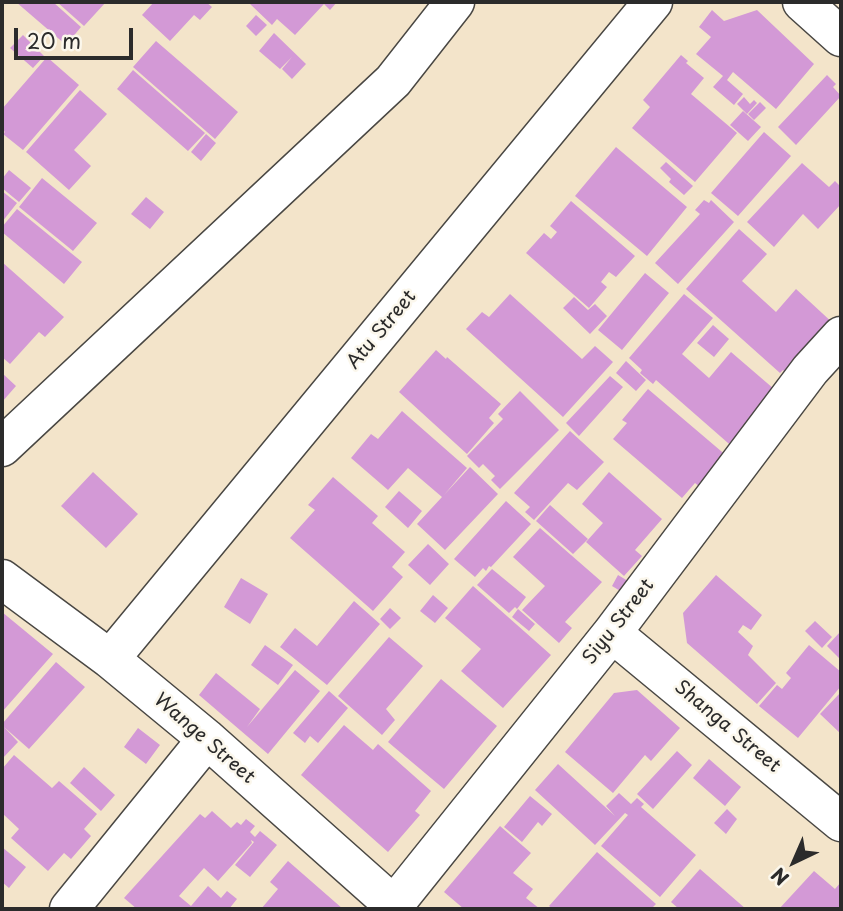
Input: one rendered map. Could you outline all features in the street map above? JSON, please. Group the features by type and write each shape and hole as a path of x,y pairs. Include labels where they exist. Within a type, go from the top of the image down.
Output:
{"street":[{"path":"2,447 393,81 455,2"},
{"name":"Atu Street","path":"110,659 653,2"},
{"path":"802,2 841,37"},
{"name":"Siyu Street","path":"396,907 612,633 810,370 841,336"},
{"name":"Wange Street","path":"2,579 110,659 207,740 396,907"},
{"name":"Shanga Street","path":"612,633 841,822"},
{"path":"69,909 207,740"}],"building":[{"path":"16,2 53,2 81,27 66,45"},
{"path":"57,2 106,2 84,26"},
{"path":"154,2 206,2 212,7 200,20 194,15 170,41 142,15"},
{"path":"337,2 330,10 324,4 295,35 277,19 272,25 249,3"},
{"path":"712,10 724,21 757,10 814,64 776,109 733,72 727,80 743,94 734,105 713,87 723,76 696,54 711,37 699,27"},
{"path":"256,15 267,25 256,36 246,26"},
{"path":"274,33 306,64 292,79 282,69 292,57 280,69 259,51"},
{"path":"23,35 44,56 33,68 10,48"},
{"path":"156,41 238,112 215,139 133,67"},
{"path":"681,55 688,61 686,63 704,78 691,94 737,133 695,182 632,128 650,107 643,100"},
{"path":"47,57 79,85 23,150 3,134 2,109"},
{"path":"133,70 205,133 188,151 117,89"},
{"path":"827,75 836,84 833,87 841,96 796,145 778,127"},
{"path":"80,90 107,114 74,150 91,166 69,190 26,152"},
{"path":"744,97 750,104 754,100 757,103 747,114 737,104"},
{"path":"760,102 766,108 754,120 748,114"},
{"path":"743,111 761,127 748,141 730,125"},
{"path":"764,132 791,156 738,216 711,193"},
{"path":"206,134 216,143 201,161 191,152"},
{"path":"616,147 687,207 647,256 575,196"},
{"path":"666,162 693,186 684,195 669,182 671,179 660,168"},
{"path":"802,163 829,187 835,181 841,187 841,204 818,229 803,214 774,247 747,222"},
{"path":"9,170 31,188 19,202 2,188 2,179"},
{"path":"42,178 97,223 73,251 19,207"},
{"path":"2,191 17,203 2,222"},
{"path":"146,197 164,212 150,229 131,214"},
{"path":"704,200 709,203 711,200 734,222 678,284 655,263 700,214 695,210"},
{"path":"571,201 635,256 616,277 609,272 601,282 607,287 589,308 526,253 544,233 551,239 557,232 550,226"},
{"path":"17,209 82,262 64,284 2,232 2,227"},
{"path":"739,229 767,254 742,281 776,312 796,289 835,325 789,377 783,370 780,373 686,289"},
{"path":"2,262 64,317 45,337 39,332 10,364 2,357"},
{"path":"645,273 669,293 622,350 598,330"},
{"path":"510,294 582,359 595,346 613,362 563,417 466,329 482,312 489,317"},
{"path":"684,294 713,318 682,354 709,378 731,352 774,389 736,450 656,380 653,384 640,373 642,370 629,358"},
{"path":"574,297 588,310 595,304 607,316 590,334 563,308"},
{"path":"713,325 729,339 714,357 697,343"},
{"path":"436,350 501,404 489,418 494,423 467,454 399,392"},
{"path":"626,361 646,380 636,391 616,373"},
{"path":"2,373 16,386 2,402"},
{"path":"610,376 623,387 579,436 566,423"},
{"path":"648,389 728,457 701,488 695,483 682,498 613,439 627,423 622,420"},
{"path":"520,391 559,430 500,489 491,480 495,476 483,464 479,468 467,456 503,419 498,414"},
{"path":"402,411 467,468 444,495 470,467 498,494 445,550 417,524 442,497 408,468 388,490 351,458 371,434 378,439"},
{"path":"570,431 604,462 577,490 568,483 534,520 525,512 530,507 514,493"},
{"path":"93,472 138,514 106,548 61,506"},
{"path":"609,472 662,519 635,550 642,556 624,576 586,542 603,523 582,504"},
{"path":"333,477 378,516 372,523 405,552 392,567 403,577 373,611 290,538 315,510 308,505"},
{"path":"399,491 422,511 408,528 385,507"},
{"path":"506,501 531,524 491,567 486,571 483,568 475,577 454,559"},
{"path":"550,505 588,539 573,554 536,521"},
{"path":"540,528 602,582 565,622 572,628 559,643 522,610 545,586 513,557"},
{"path":"428,544 449,564 430,585 408,565"},
{"path":"492,569 526,597 517,609 515,607 509,613 477,585"},
{"path":"618,575 628,581 622,592 612,586"},
{"path":"716,575 762,615 751,630 743,625 738,632 753,646 748,655 776,683 757,704 687,643 683,613"},
{"path":"241,578 268,594 250,624 224,607"},
{"path":"473,586 551,655 503,708 461,671 481,649 445,618"},
{"path":"433,595 448,608 435,623 420,611"},
{"path":"354,601 380,624 327,685 280,647 295,628 317,646"},
{"path":"390,608 401,618 390,629 380,619"},
{"path":"518,609 535,624 529,631 512,617"},
{"path":"2,612 53,654 2,712"},
{"path":"815,621 832,637 822,648 805,631"},
{"path":"841,631 841,660 827,646"},
{"path":"389,637 423,666 386,709 395,720 382,735 338,696"},
{"path":"265,645 293,665 278,685 251,665"},
{"path":"809,645 841,672 841,686 798,738 759,706 777,685 782,689 791,678 786,673"},
{"path":"56,662 85,687 29,749 4,727 18,742 2,759 2,724"},
{"path":"295,670 320,691 268,754 199,695 216,673 260,709 247,727"},
{"path":"441,679 497,726 444,789 388,742"},
{"path":"637,690 680,728 651,761 645,755 613,793 565,752 614,693"},
{"path":"329,691 348,708 318,743 310,736 305,743 293,733"},
{"path":"841,692 841,734 820,714"},
{"path":"344,725 373,750 378,744 431,791 415,811 420,815 388,852 301,775"},
{"path":"138,728 160,745 146,764 124,747"},
{"path":"677,751 692,765 653,809 637,794"},
{"path":"14,755 52,788 59,781 97,814 84,829 91,836 71,859 64,853 48,871 11,838 19,829 2,813 2,769"},
{"path":"709,759 741,787 725,806 693,778"},
{"path":"558,764 615,816 606,806 619,793 631,804 637,798 644,804 641,807 696,855 660,897 601,846 628,815 625,813 595,845 535,790"},
{"path":"84,767 115,795 101,811 70,783"},
{"path":"530,796 552,814 542,826 538,822 522,842 504,827"},
{"path":"727,809 737,819 726,834 714,823"},
{"path":"212,811 231,828 237,822 241,825 246,819 255,826 250,832 255,837 260,831 277,845 250,877 235,865 254,842 251,840 252,843 218,881 204,868 179,896 191,906 208,886 221,898 227,891 237,899 229,909 137,909 124,898 200,814 205,818"},
{"path":"500,826 531,853 513,873 533,889 526,898 540,909 464,909 444,892"},
{"path":"2,847 26,867 9,888 2,882"},
{"path":"597,852 656,904 651,909 553,909 549,906"},
{"path":"288,861 343,909 261,909 278,889 270,882"},
{"path":"700,869 746,909 679,909 671,902"},
{"path":"814,871 835,889 841,882 841,909 779,909"}]}
